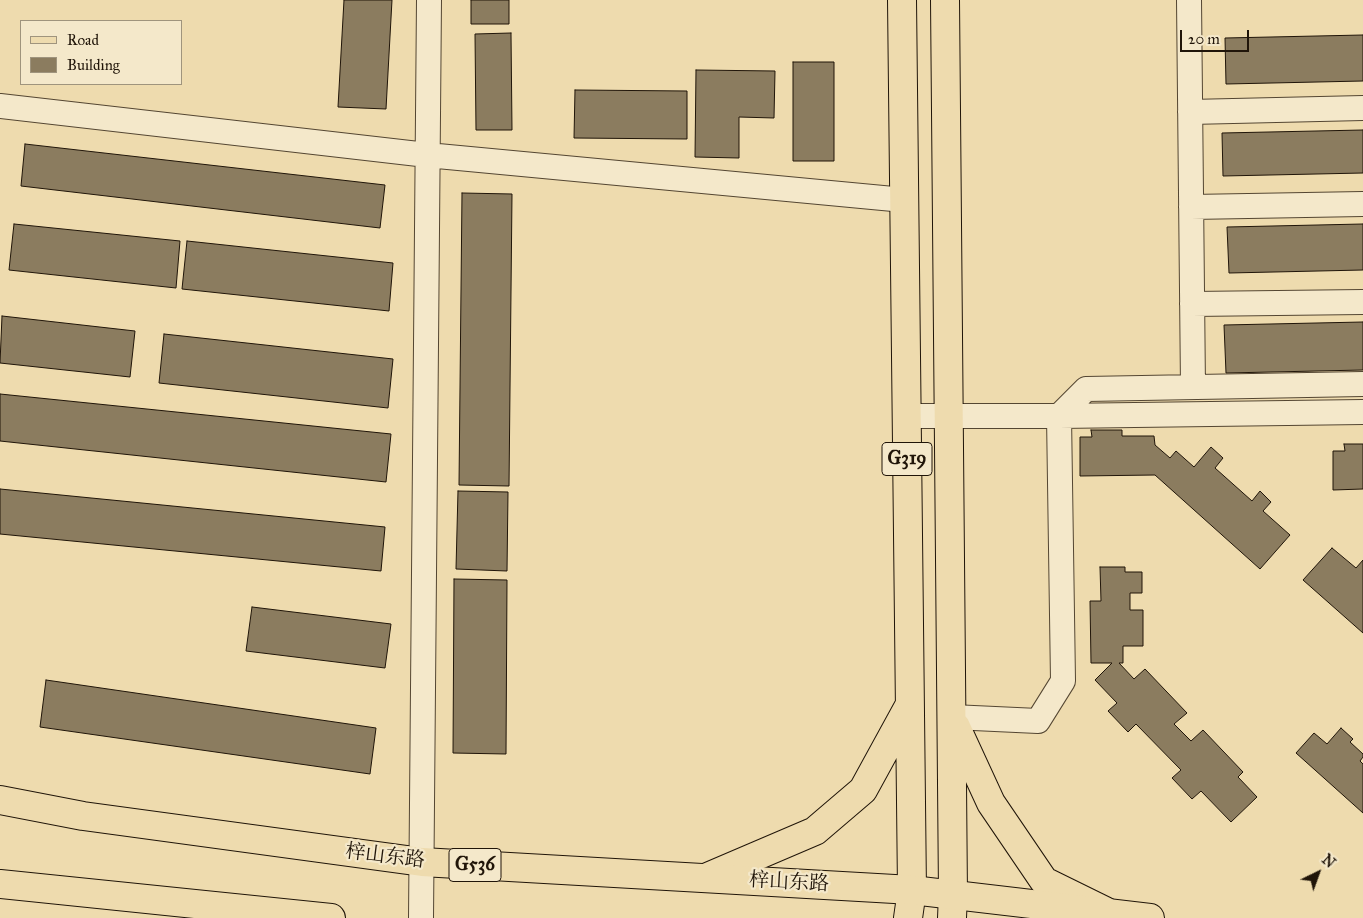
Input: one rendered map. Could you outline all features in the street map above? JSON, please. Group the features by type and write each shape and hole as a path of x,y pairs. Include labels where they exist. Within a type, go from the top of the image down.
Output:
{"main road":[{"name":"G319","path":"902,0 912,890 908,918"},
{"name":"G319","path":"945,0 952,906"},
{"path":"706,878 815,831 863,790 910,705"},
{"path":"952,717 991,803 1044,881 1109,913"},
{"name":"梓山东路","path":"0,800 83,816 422,862 912,890 952,906"},
{"path":"0,884 331,918"},
{"name":"G536","path":"952,906 1109,913 1150,918"}],"street":[{"path":"421,918 429,0"},
{"path":"1189,0 1193,387"},
{"path":"0,106 427,155 904,200"},
{"path":"1190,112 1363,108"},
{"path":"1191,207 1363,204"},
{"path":"1192,304 1363,302"},
{"path":"952,717 1038,721 1063,681 1059,416 1086,389 1363,384"},
{"path":"906,416 1363,412"}],"building":[{"path":"344,0 392,0 386,109 338,107"},
{"path":"471,0 509,0 509,24 471,24"},
{"path":"511,33 512,130 476,130 475,34"},
{"path":"1363,35 1363,81 1226,84 1225,38"},
{"path":"793,62 834,62 834,161 793,161"},
{"path":"696,70 775,71 774,118 739,117 739,158 695,157"},
{"path":"575,90 687,91 687,139 574,138"},
{"path":"1363,130 1363,173 1223,176 1222,133"},
{"path":"25,144 385,185 380,228 21,186"},
{"path":"462,193 512,194 509,486 459,485"},
{"path":"14,224 180,241 176,288 9,270"},
{"path":"1363,224 1363,270 1229,273 1227,227"},
{"path":"187,241 393,263 389,311 182,289"},
{"path":"2,316 135,331 130,377 0,363"},
{"path":"1363,322 1363,370 1226,373 1224,325"},
{"path":"164,334 393,359 388,408 159,383"},
{"path":"0,394 391,434 386,482 0,441"},
{"path":"1091,430 1122,430 1122,436 1154,436 1155,445 1170,458 1176,451 1194,467 1211,447 1223,458 1215,468 1252,501 1260,491 1271,502 1263,511 1290,535 1260,569 1155,475 1080,476 1080,437 1092,437"},
{"path":"1344,444 1363,444 1363,489 1333,490 1333,451 1345,451"},
{"path":"0,489 385,527 381,571 0,534"},
{"path":"458,491 508,492 507,571 456,569"},
{"path":"1332,548 1356,568 1363,560 1363,633 1303,580"},
{"path":"1100,567 1125,567 1125,572 1142,572 1142,593 1130,593 1130,610 1143,610 1143,646 1123,646 1123,663 1119,663 1134,679 1145,669 1187,713 1174,724 1191,741 1203,730 1243,772 1238,777 1257,797 1231,822 1201,791 1192,799 1172,778 1181,770 1136,724 1128,732 1108,711 1117,703 1095,680 1112,663 1091,663 1090,601 1101,601"},
{"path":"454,579 507,580 506,754 453,753"},
{"path":"252,607 391,624 385,668 246,651"},
{"path":"46,680 376,728 370,774 40,727"},
{"path":"1341,728 1353,739 1350,742 1363,754 1360,761 1363,764 1363,813 1296,753 1314,733 1327,744"}]}
